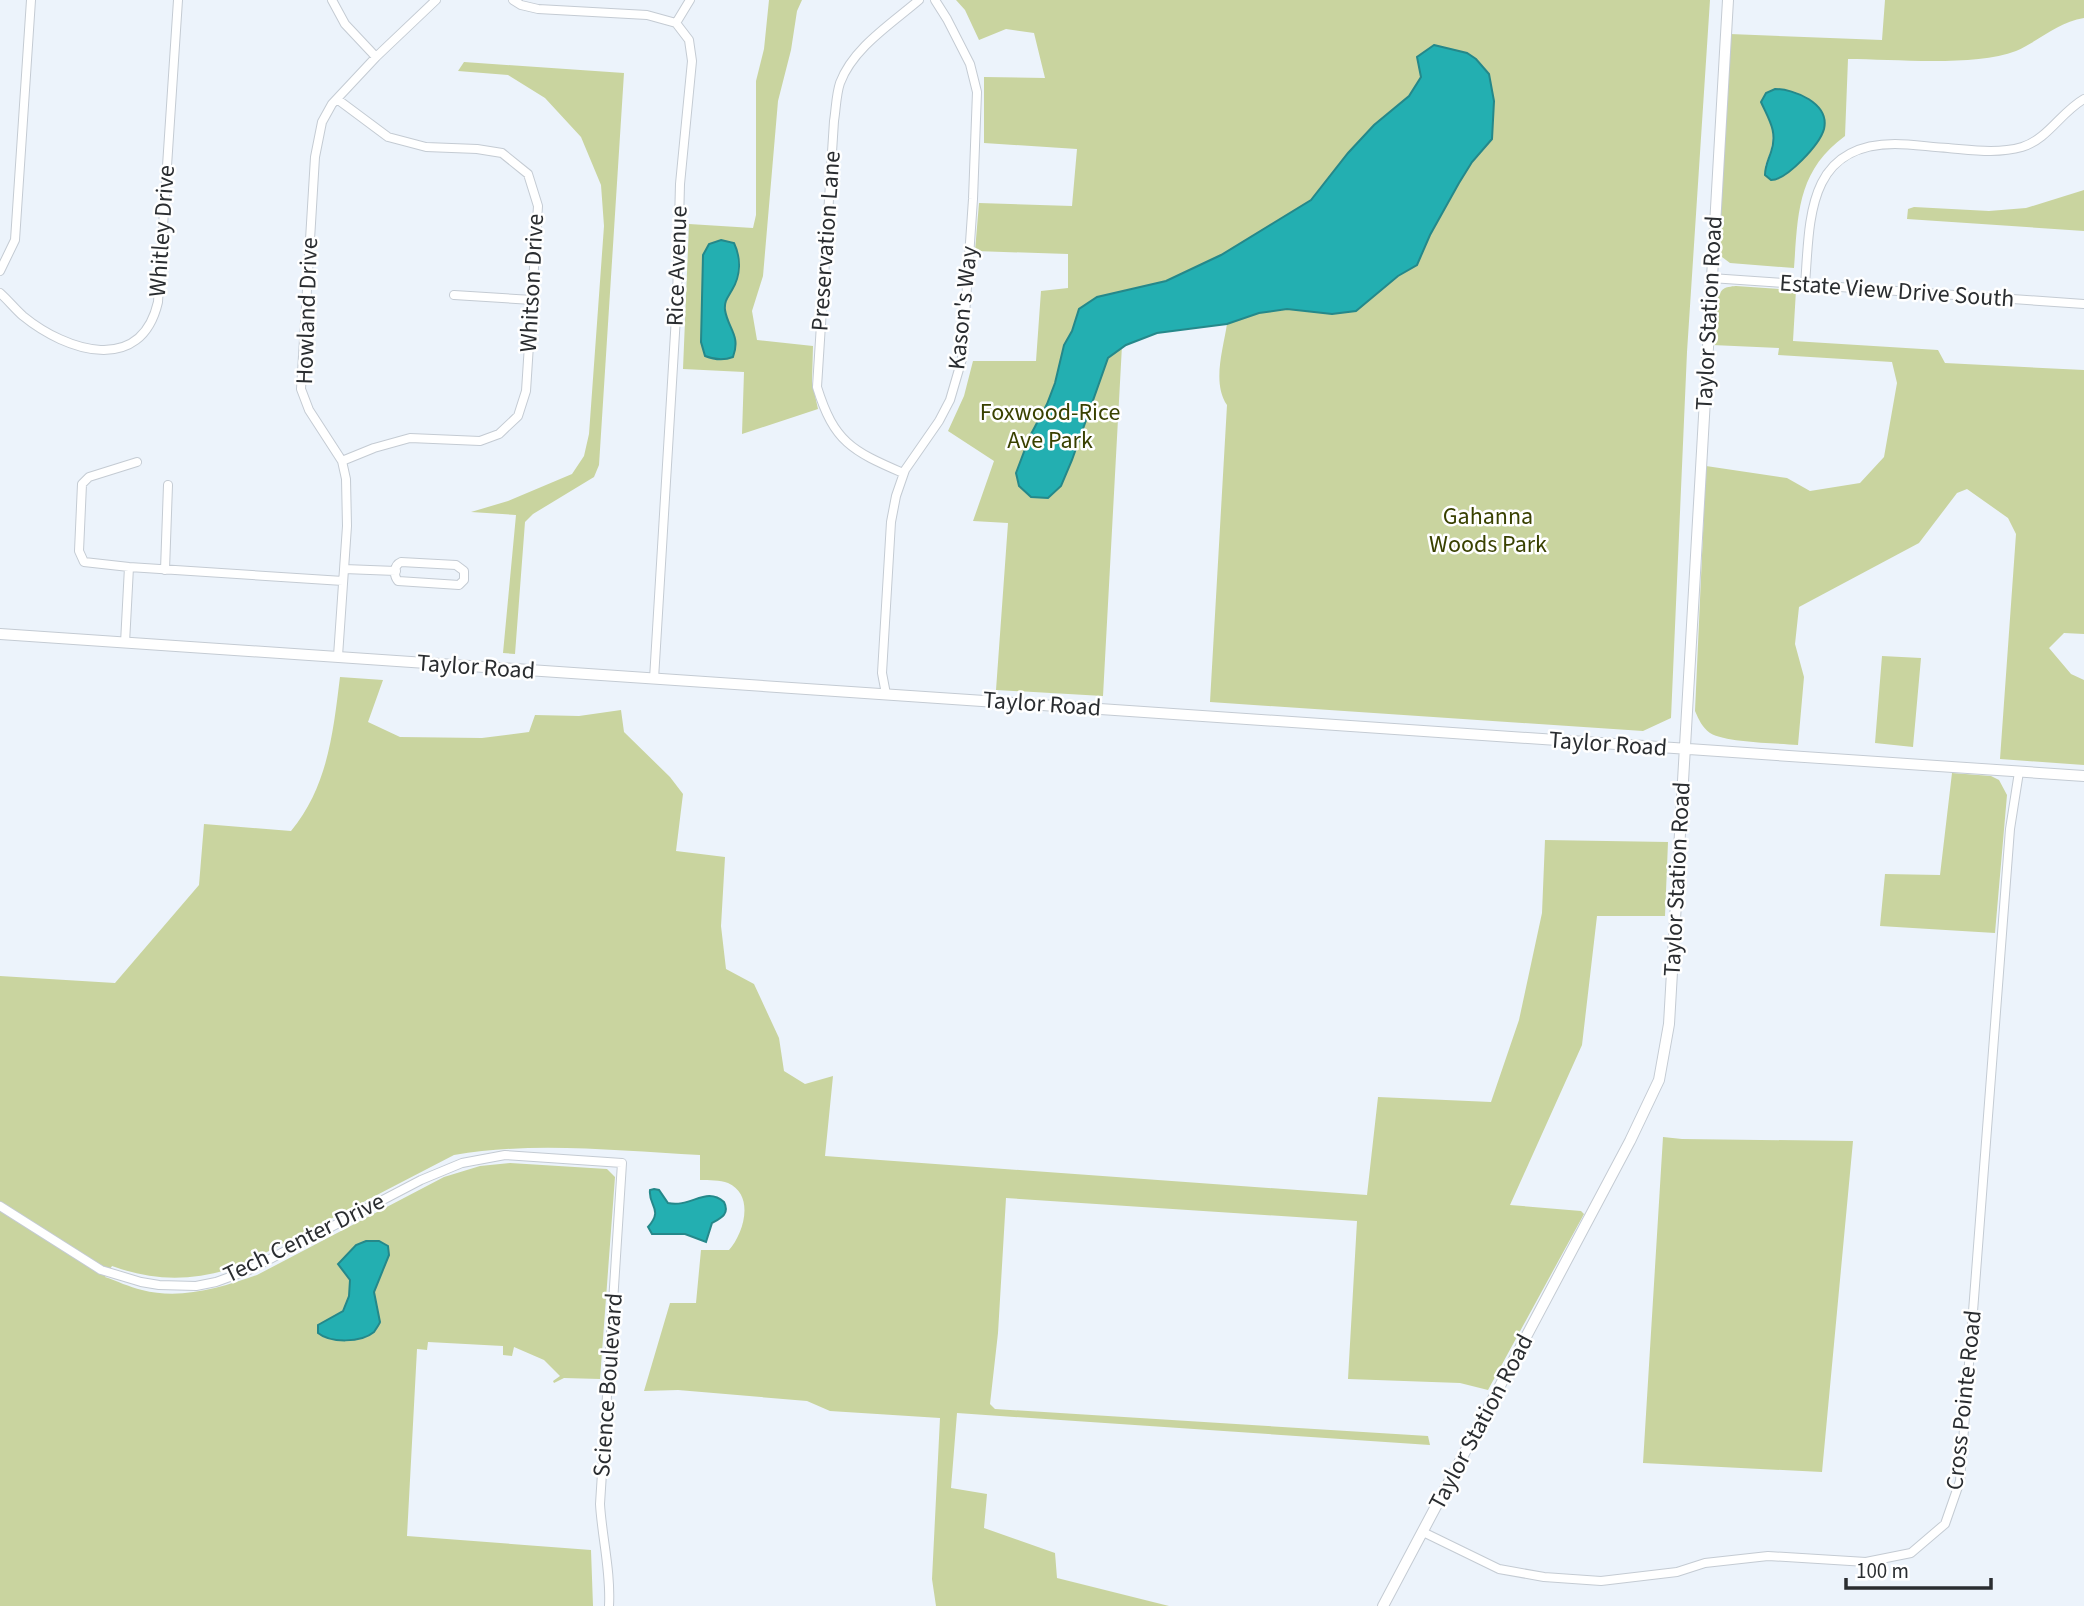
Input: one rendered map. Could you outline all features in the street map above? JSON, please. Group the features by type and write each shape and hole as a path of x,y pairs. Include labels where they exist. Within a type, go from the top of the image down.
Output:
{"main road":[{"name":"Taylor Station Road","path":"1383,1606 1630,1141 1659,1080 1668,1024 1728,0"},
{"name":"Taylor Road","path":"0,634 2084,776"}],"street":[{"path":"0,271 15,240 31,0"},
{"name":"Whitley Drive","path":"0,293 43,330 100,351 124,348 143,336 154,320 158,302 178,0"},
{"path":"332,0 345,24 376,57"},
{"name":"Howland Drive","path":"338,656 347,526 346,479 342,461 309,410 301,389 315,157 322,122 337,99 376,57 436,0"},
{"path":"513,0 538,9 647,15 676,23 690,0"},
{"name":"Preservation Lane","path":"903,473 848,445 825,413 817,387 834,121 839,85 864,48 919,0"},
{"name":"Kason's Way","path":"886,694 882,673 891,522 903,473 939,421 950,400 962,359 977,92 970,64 934,0"},
{"name":"Rice Avenue","path":"654,679 677,300 680,184 692,61 689,40 676,23"},
{"name":"Whitson Drive","path":"337,99 388,136 426,147 502,153 528,174 538,206 526,391 518,416 499,434 480,441 410,438 342,461"},
{"path":"1805,285 1815,196 1823,178 1854,152 1893,144 1990,151 2012,149 2038,139 2070,107 2084,99"},
{"name":"Estate View Drive South","path":"1711,278 2084,304"},
{"path":"454,295 532,300"},
{"path":"137,462 89,477 82,484 80,557 90,564 343,582"},
{"path":"165,570 168,485"},
{"path":"401,562 456,565 464,571 464,580 460,585 401,582 396,578 396,572 397,564 401,562"},
{"path":"125,643 129,568"},
{"path":"344,569 396,572"},
{"name":"Cross Pointe Road","path":"1423,1531 1499,1569 1544,1577 1601,1581 1677,1572 1706,1563 1768,1556 1866,1562 1911,1553 1945,1524 1960,1481 2010,829 2019,772"},
{"name":"Tech Center Drive","path":"0,1206 101,1269 122,1278 159,1286 196,1286 249,1270 421,1180 462,1163 505,1155 622,1163"},
{"name":"Science Boulevard","path":"608,1606 610,1579 600,1504 622,1163"}],"green space":[{"path":"769,0 802,0 797,11 791,50 778,101 763,276 752,311 757,340 813,346 812,382 818,409 742,434 744,372 683,369 689,224 753,228 756,215 756,81 764,49"},
{"name":"Gahanna Woods Park","path":"956,0 1710,0 1687,352 1671,718 1643,731 1210,702 1227,405 1219,377 1227,324 1259,313 1287,309 1332,314 1348,153 1311,200 1221,255 1166,281 1125,290 1103,696 996,690 1008,523 973,521 994,461 948,431 964,396 973,361 1036,361 1041,291 1068,288 1068,254 975,251 979,203 1072,206 1077,149 984,143 984,77 1045,78 1034,33 1006,29 979,40 965,10"},
{"path":"1885,0 2084,0 2084,18 2057,28 2016,51 1999,56 1957,61 1848,59 1845,136 1817,164 1809,179 1799,212 1794,268 1730,263 1722,257 1719,245 1730,34 1882,40","holes":["1766,113 1821,135 1765,166 1773,140 1772,127"]},
{"path":"464,62 624,73 599,465 594,477 533,514 525,522 515,654 503,653 516,515 471,512 508,501 572,474 584,456 589,434 604,226 601,185 581,137 545,98 508,75 458,71"},
{"path":"2084,190 2084,231 1907,219 1908,209 1914,207 1989,211 2026,208"},
{"path":"1736,286 1796,290 1793,341 1938,350 1945,363 2084,370 2084,634 2064,633 2049,648 2071,674 2084,680 2084,765 2000,759 2016,534 2008,518 1967,489 1957,493 1919,543 1799,607 1795,644 1804,677 1798,745 1728,739 1710,733 1703,726 1695,711 1706,466 1787,478 1810,491 1860,483 1884,457 1897,383 1892,362 1778,355 1779,348 1712,345 1718,298 1725,288"},
{"path":"1882,656 1921,658 1913,747 1875,743"},
{"path":"340,677 383,680 368,722 400,737 482,738 529,732 535,715 579,716 621,710 624,732 670,777 683,794 676,851 725,857 721,926 726,969 754,984 779,1038 784,1071 805,1084 833,1076 825,1156 1367,1195 1378,1097 1491,1102 1519,1020 1542,913 1545,840 1668,842 1665,916 1597,916 1582,1045 1510,1205 1581,1211 1584,1214 1488,1390 1460,1383 1348,1379 1357,1221 1006,1198 998,1333 990,1404 995,1409 1428,1436 1430,1445 957,1413 951,1488 987,1494 984,1528 1055,1553 1057,1578 1169,1606 936,1606 932,1579 940,1418 830,1411 807,1401 678,1390 644,1391 670,1303 696,1303 701,1250 729,1250 742,1224 742,1196 728,1183 700,1180 700,1155 546,1148 454,1155 240,1266 207,1275 176,1278 144,1275 112,1266 105,1277 156,1293 186,1293 215,1288 257,1275 444,1177 480,1166 510,1163 607,1169 615,1177 600,1379 564,1378 554,1383 560,1376 544,1360 514,1347 512,1356 503,1355 503,1346 428,1342 427,1350 417,1349 407,1536 591,1550 593,1606 0,1606 0,976 115,983 199,885 204,824 291,831 313,796 321,777 335,718"},
{"path":"1952,773 1991,776 1999,780 2007,795 1995,933 1880,926 1885,874 1940,875"},
{"path":"1663,1137 1853,1141 1822,1472 1643,1463"}],"water":[{"path":"1434,45 1467,53 1489,74 1494,101 1492,139 1472,162 1459,183 1430,235 1417,265 1398,276 1356,311 1332,314 1287,309 1259,313 1227,324 1157,333 1126,345 1108,358 1061,486 1048,498 1031,497 1019,486 1016,473 1030,436 1047,404 1064,345 1079,309 1097,297 1166,281 1221,255 1311,200 1374,125 1409,96 1421,77 1417,57"},
{"path":"1775,89 1809,99 1822,112 1824,129 1816,143 1794,168 1771,180 1765,172 1774,138 1770,120 1761,102 1766,93"},
{"path":"721,240 734,243 739,266 725,307 735,337 735,349 733,357 719,360 705,356 701,342 703,255 709,244"},
{"path":"650,1190 659,1190 668,1203 684,1203 711,1196 724,1202 726,1210 712,1223 706,1242 685,1234 652,1234 648,1227 655,1216 650,1195"},
{"path":"366,1241 379,1241 388,1246 389,1255 374,1292 380,1323 368,1336 354,1340 330,1339 318,1333 318,1325 343,1311 349,1296 350,1280 338,1264 356,1245"}],"park label":[{"name":"Foxwood-Rice Ave Park","path":"1050,426"}]}
